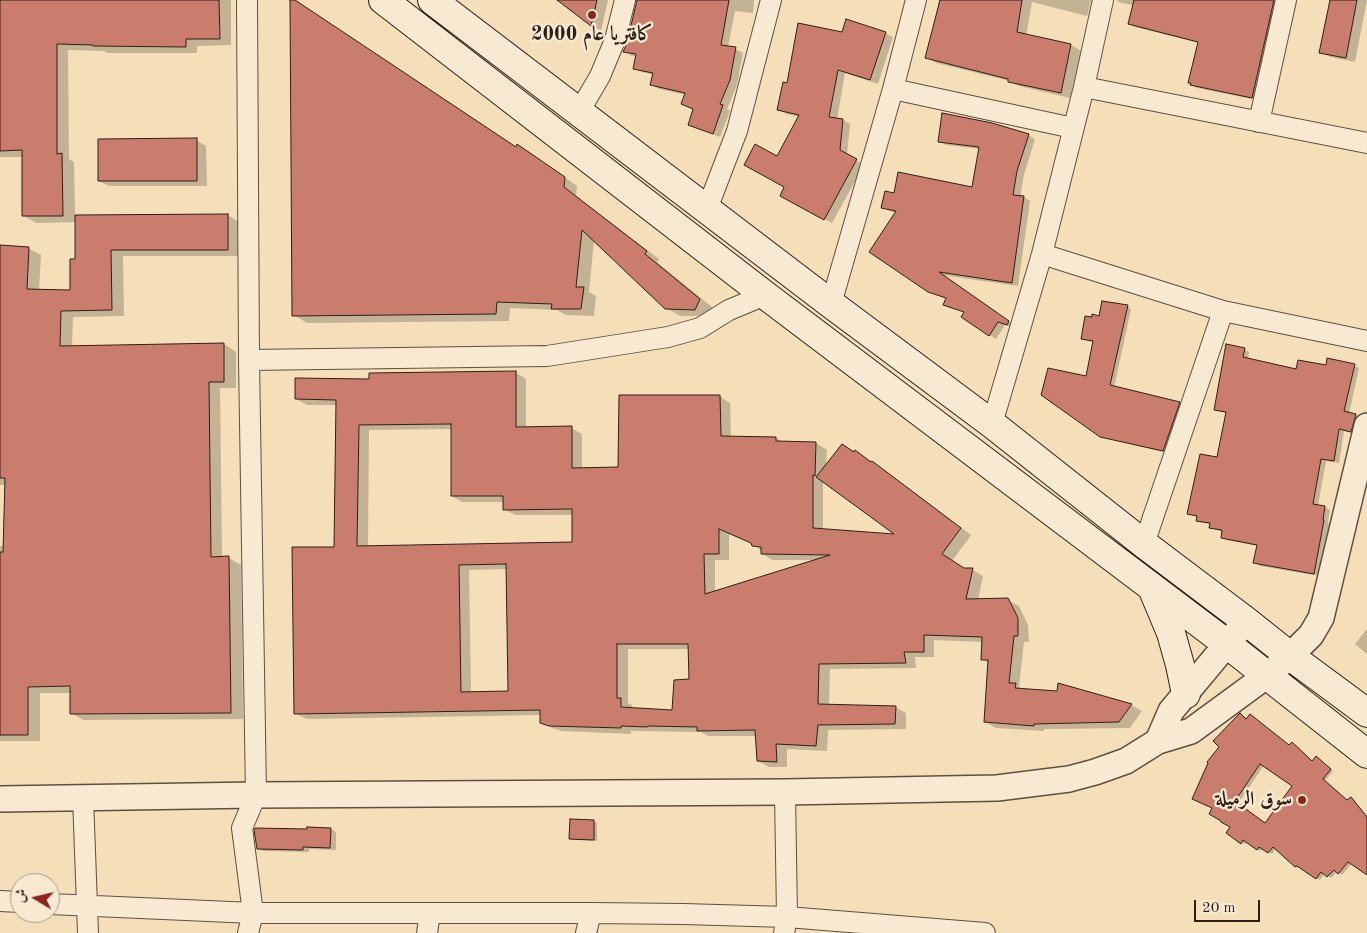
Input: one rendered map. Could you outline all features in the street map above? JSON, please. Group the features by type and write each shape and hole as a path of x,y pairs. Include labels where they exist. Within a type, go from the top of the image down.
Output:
{"main road":[{"path":"383,0 765,295 1226,644 1367,754"},
{"path":"432,0 830,304 992,424 1144,544 1367,713"},
{"path":"1152,589 1171,633 1186,694"}],"street":[{"path":"247,0 249,360 256,795 242,828 253,913 248,933"},
{"path":"579,112 600,76 615,40 625,0"},
{"path":"707,209 737,131 771,0"},
{"path":"830,304 893,89 916,0"},
{"path":"992,424 1042,254 1072,128 1084,87 1103,0"},
{"path":"1259,122 1286,0"},
{"path":"1084,87 1367,143"},
{"path":"893,89 1072,128"},
{"path":"1042,254 1223,311 1367,341"},
{"path":"249,360 547,356 668,337 700,328 729,310 765,295"},
{"path":"1144,544 1223,311"},
{"path":"0,798 785,792 996,788 1069,779 1095,772 1126,760 1158,741 1191,731 1266,676 1311,636 1321,618 1367,426"},
{"path":"1158,741 1171,711 1246,621"},
{"path":"785,792 785,925"},
{"path":"83,797 88,933"},
{"path":"60,905 253,913 591,912 683,914 785,925 985,933"},
{"path":"586,933 591,912"},
{"path":"427,933 430,913"}],"building":[{"path":"0,0 219,0 220,39 186,39 186,47 57,44 57,154 62,153 63,216 22,216 22,150 0,151"},
{"path":"290,0 295,0 516,147 517,144 565,177 564,187 647,251 645,254 700,299 695,310 665,309 582,230 576,287 584,287 581,309 551,309 552,304 497,302 496,314 292,316"},
{"path":"557,0 597,0 591,26"},
{"path":"637,0 729,0 721,45 736,47 730,80 720,104 723,105 713,134 688,125 693,109 681,104 685,93 650,85 653,73 633,69 636,54 623,52 627,43"},
{"path":"940,0 1022,0 1017,32 1071,44 1061,93 1008,82 1008,79 925,58"},
{"path":"1134,0 1274,0 1252,98 1190,85 1191,83 1188,83 1198,42 1128,24"},
{"path":"1330,0 1357,0 1346,58 1319,53"},
{"path":"846,19 886,32 870,80 838,70 829,117 843,119 840,150 857,159 824,220 780,196 784,187 744,165 755,144 777,156 799,115 777,110 783,82 787,83 798,23 842,32"},
{"path":"942,113 992,123 1029,134 1017,171 1013,195 1024,196 1012,283 939,272 1009,321 1007,325 998,322 989,336 961,317 964,312 943,305 946,298 928,292 869,252 896,211 881,208 885,191 894,193 898,172 972,187 979,147 938,142"},
{"path":"197,138 197,181 98,181 98,139"},
{"path":"228,214 228,250 111,250 112,310 61,311 60,346 224,343 224,382 209,382 211,557 229,556 231,713 70,714 70,686 28,687 28,735 0,735 0,552 3,552 5,478 0,478 0,245 29,247 27,289 70,290 70,259 75,259 75,215"},
{"path":"1102,301 1128,305 1110,385 1180,402 1163,451 1100,437 1041,395 1048,368 1086,376 1093,341 1081,339 1085,316 1092,317 1092,314 1099,316"},
{"path":"1226,344 1245,348 1243,357 1296,369 1298,360 1326,365 1327,358 1355,364 1344,411 1356,414 1351,432 1339,429 1334,461 1321,459 1313,504 1325,506 1314,574 1253,563 1257,545 1221,538 1222,530 1209,528 1210,523 1196,521 1197,516 1187,514 1200,454 1217,457 1226,412 1214,410"},
{"path":"516,371 516,427 572,426 572,468 618,467 619,395 720,395 721,436 776,437 776,441 816,442 815,476 813,475 813,528 894,534 816,477 842,444 872,461 961,528 942,554 964,568 973,568 966,599 1008,598 1018,618 1018,636 1014,636 1009,683 1016,683 1015,688 1057,691 1058,683 1132,704 1119,722 1034,724 1034,726 984,722 988,660 981,660 982,637 924,635 924,652 904,652 906,663 819,664 818,704 896,706 895,724 818,725 816,746 776,744 777,762 757,761 755,730 697,731 697,727 621,726 621,728 549,726 540,723 540,710 294,714 292,547 334,547 336,400 295,399 295,378 369,379 369,373","holes":["451,424 451,496 503,496 503,510 572,509 572,542 357,546 359,425","719,529 751,543 752,546 761,547 761,554 830,555 705,594 704,554 719,554","506,564 508,691 461,692 459,565","617,644 688,644 689,679 674,680 672,710 621,707 621,698 617,698"]},
{"path":"1240,713 1246,719 1250,714 1289,745 1292,742 1312,761 1316,756 1331,769 1323,779 1347,800 1351,797 1367,817 1367,875 1348,862 1338,874 1334,870 1327,877 1321,872 1316,879 1297,866 1295,867 1273,847 1268,853 1259,847 1257,850 1243,840 1241,844 1226,833 1230,827 1209,814 1212,808 1192,799 1207,762 1219,747 1213,741","holes":["1260,764 1292,786 1265,823 1235,801"]},
{"path":"570,819 594,820 594,840 569,839"},
{"path":"307,827 331,828 330,848 303,847 303,850 257,849 255,828 307,829"}],"place":[{"name":"كافتريا عام 2000","path":"592,15"},
{"name":"سوق الرميلة","path":"1302,800"}]}
